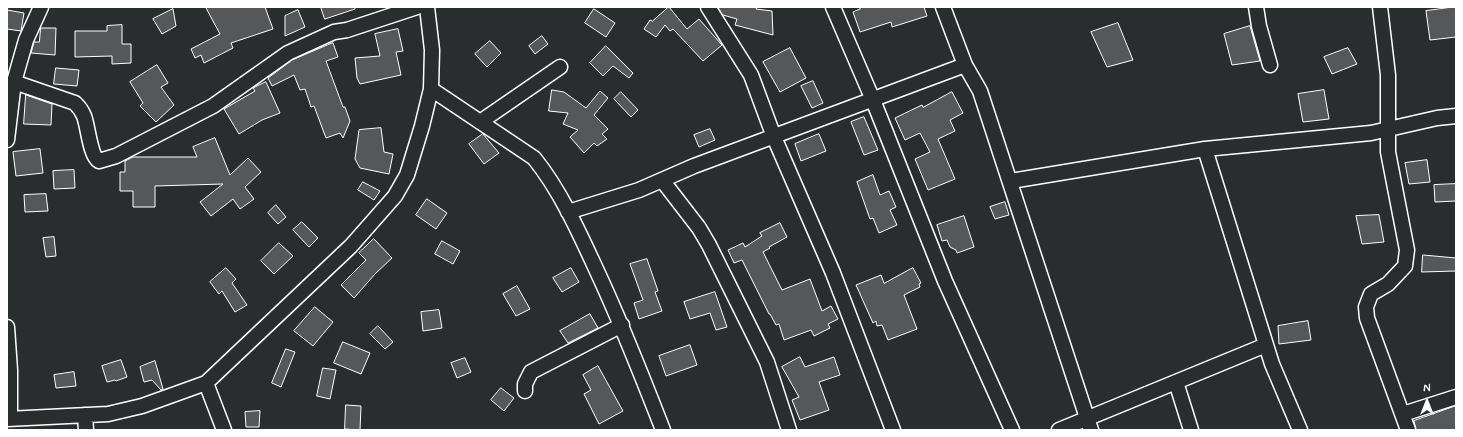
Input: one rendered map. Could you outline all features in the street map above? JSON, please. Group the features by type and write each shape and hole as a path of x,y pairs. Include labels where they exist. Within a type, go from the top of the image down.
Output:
{"street":[{"path":"7,140 14,82 26,40 41,7"},
{"path":"14,82 75,103 84,114 94,155 99,161 116,156 213,106 288,53 334,32 348,30 416,7"},
{"path":"7,327 10,370 8,419 108,414 142,406 206,383 351,246 395,196 407,175 422,126 431,89 432,50 428,7"},
{"path":"708,7 751,75 774,137 833,273 893,430"},
{"path":"833,7 873,100 946,282 1012,430"},
{"path":"943,7 965,65 980,91 1011,181 1089,424"},
{"path":"1256,7 1259,26 1270,65"},
{"path":"1380,7 1388,75 1388,152 1407,250 1405,266 1388,284 1371,294 1366,307 1367,318 1408,430"},
{"path":"568,212 639,190 694,166 965,65"},
{"path":"480,122 560,67"},
{"path":"431,89 534,158 541,167 584,241 622,325 663,430"},
{"path":"1011,181 1205,149 1370,133 1389,130 1437,118 1456,116"},
{"path":"1205,149 1272,364 1300,430"},
{"path":"662,180 699,228 709,245 767,362 789,430"},
{"path":"526,391 525,384 531,372 622,325"},
{"path":"1059,430 1089,424 1176,382 1266,345"},
{"path":"1176,382 1191,430"},
{"path":"206,383 224,430"},
{"path":"1403,414 1456,397"},
{"path":"85,416 86,430"}],"building":[{"path":"265,7 273,29 231,43 233,48 204,63 201,55 195,58 191,49 220,34 206,8"},
{"path":"321,7 355,7 355,9 325,19"},
{"path":"669,7 687,29 699,19 722,45 703,61 673,29 670,31 665,25 656,37 644,29 650,20 652,21"},
{"path":"718,7 757,7 756,9 772,11 773,35 735,25 737,19 723,15"},
{"path":"859,7 924,7 927,16 892,27 891,22 860,32 853,12 860,9"},
{"path":"1456,7 1456,37 1430,40 1426,11"},
{"path":"173,9 176,26 162,34 153,19"},
{"path":"594,9 615,23 606,37 585,23"},
{"path":"7,10 24,13 21,31 7,29"},
{"path":"298,10 305,27 285,36 285,16"},
{"path":"1118,23 1133,60 1107,67 1091,32"},
{"path":"122,25 122,44 131,44 131,63 112,64 112,56 75,57 75,31 107,31 107,26"},
{"path":"1250,26 1260,61 1232,65 1224,34"},
{"path":"41,28 56,28 55,55 31,53 34,42 39,42"},
{"path":"398,29 403,51 396,52 401,75 360,84 357,78 355,58 380,56 375,34"},
{"path":"542,36 548,44 535,54 529,46"},
{"path":"490,41 501,53 487,67 475,54"},
{"path":"333,43 338,57 326,61 343,107 345,107 350,121 343,138 340,133 326,138 314,106 311,107 305,89 300,90 294,75 272,86 268,78 292,60"},
{"path":"606,46 633,73 629,78 613,66 603,76 590,63"},
{"path":"790,48 806,78 780,92 763,62"},
{"path":"1348,48 1357,64 1332,74 1324,57"},
{"path":"157,65 168,83 161,87 174,105 156,122 140,106 143,103 130,82"},
{"path":"56,68 79,70 77,86 54,84"},
{"path":"813,81 823,103 812,108 801,86"},
{"path":"266,82 280,113 262,120 239,134 224,109 255,91 253,88"},
{"path":"552,90 564,92 586,108 600,91 608,98 594,115 608,129 602,134 607,139 597,146 594,143 584,153 570,137 578,130 563,124 568,113 549,111"},
{"path":"1324,90 1329,119 1303,122 1298,94"},
{"path":"621,92 638,110 631,117 614,99"},
{"path":"952,92 963,113 950,120 955,131 938,139 955,179 928,190 915,159 930,152 920,133 905,140 895,118 922,105 923,107"},
{"path":"26,95 52,104 51,125 24,124"},
{"path":"864,117 878,150 864,155 851,122"},
{"path":"381,128 384,152 393,154 389,174 360,168 355,159 359,130"},
{"path":"710,129 715,140 699,147 694,135"},
{"path":"483,134 499,153 484,164 469,144"},
{"path":"819,134 826,151 801,161 795,144"},
{"path":"215,138 230,175 248,158 261,172 245,187 254,199 240,209 233,199 211,216 200,202 223,184 155,186 155,207 133,207 133,191 120,191 120,172 125,172 125,161 133,157 197,157 193,147"},
{"path":"40,149 43,173 16,176 13,152"},
{"path":"1427,160 1430,182 1409,184 1405,163"},
{"path":"74,170 75,188 54,189 53,171"},
{"path":"873,175 880,195 889,191 896,207 890,210 897,225 879,233 873,218 870,219 857,182"},
{"path":"363,182 380,191 374,200 358,190"},
{"path":"1456,184 1456,201 1435,202 1434,185"},
{"path":"46,194 48,211 25,212 24,195"},
{"path":"427,199 447,213 436,229 416,215"},
{"path":"1005,202 1009,215 995,219 990,207"},
{"path":"276,205 286,217 278,224 268,213"},
{"path":"1379,215 1384,242 1362,244 1356,216"},
{"path":"964,216 974,247 957,253 956,250 950,247 947,240 942,241 937,225"},
{"path":"302,222 318,238 309,247 293,230"},
{"path":"780,223 787,237 763,252 782,290 810,279 822,311 831,306 838,319 828,324 830,328 814,336 811,330 784,340 779,324 776,325 769,314 742,260 734,263 728,250 743,243 745,247 762,236 760,233"},
{"path":"54,237 56,256 46,257 43,238"},
{"path":"374,239 392,258 375,274 354,298 341,285 366,260 359,253"},
{"path":"442,241 460,251 453,264 435,254"},
{"path":"279,243 293,256 274,274 261,261"},
{"path":"1423,255 1456,258 1456,271 1422,272"},
{"path":"647,259 658,291 655,292 662,311 639,319 634,303 643,300 630,264"},
{"path":"226,268 236,279 232,283 247,305 235,312 222,291 219,294 210,282"},
{"path":"571,268 579,282 562,292 553,278"},
{"path":"913,268 921,283 919,284 920,287 904,295 917,329 888,340 882,325 877,326 876,321 873,323 856,285 881,275 884,283"},
{"path":"517,286 530,309 516,316 503,294"},
{"path":"715,292 727,327 716,330 710,313 690,319 684,302"},
{"path":"315,307 333,322 313,346 294,331"},
{"path":"439,310 442,328 423,331 421,312"},
{"path":"590,314 598,328 568,343 560,331"},
{"path":"1308,321 1311,340 1279,344 1278,326"},
{"path":"378,326 393,342 385,349 370,334"},
{"path":"343,342 370,353 361,374 334,363"},
{"path":"690,345 697,365 666,376 659,356"},
{"path":"286,349 295,352 281,387 272,383"},
{"path":"800,357 805,367 834,357 840,375 819,382 829,410 800,420 792,400 799,397 782,367"},
{"path":"465,358 471,372 457,378 451,363"},
{"path":"121,360 127,377 116,381 107,382 102,366"},
{"path":"155,361 163,389 161,390 152,380 144,382 140,367"},
{"path":"598,366 623,411 599,424 584,394 591,390 583,375"},
{"path":"323,368 336,370 330,399 317,396"},
{"path":"74,372 76,386 56,388 54,375"},
{"path":"501,388 514,398 504,411 491,400"},
{"path":"346,405 361,406 360,430 345,429"},
{"path":"1456,406 1456,430 1416,430 1414,421"},
{"path":"260,411 259,427 246,427 245,412"}]}
